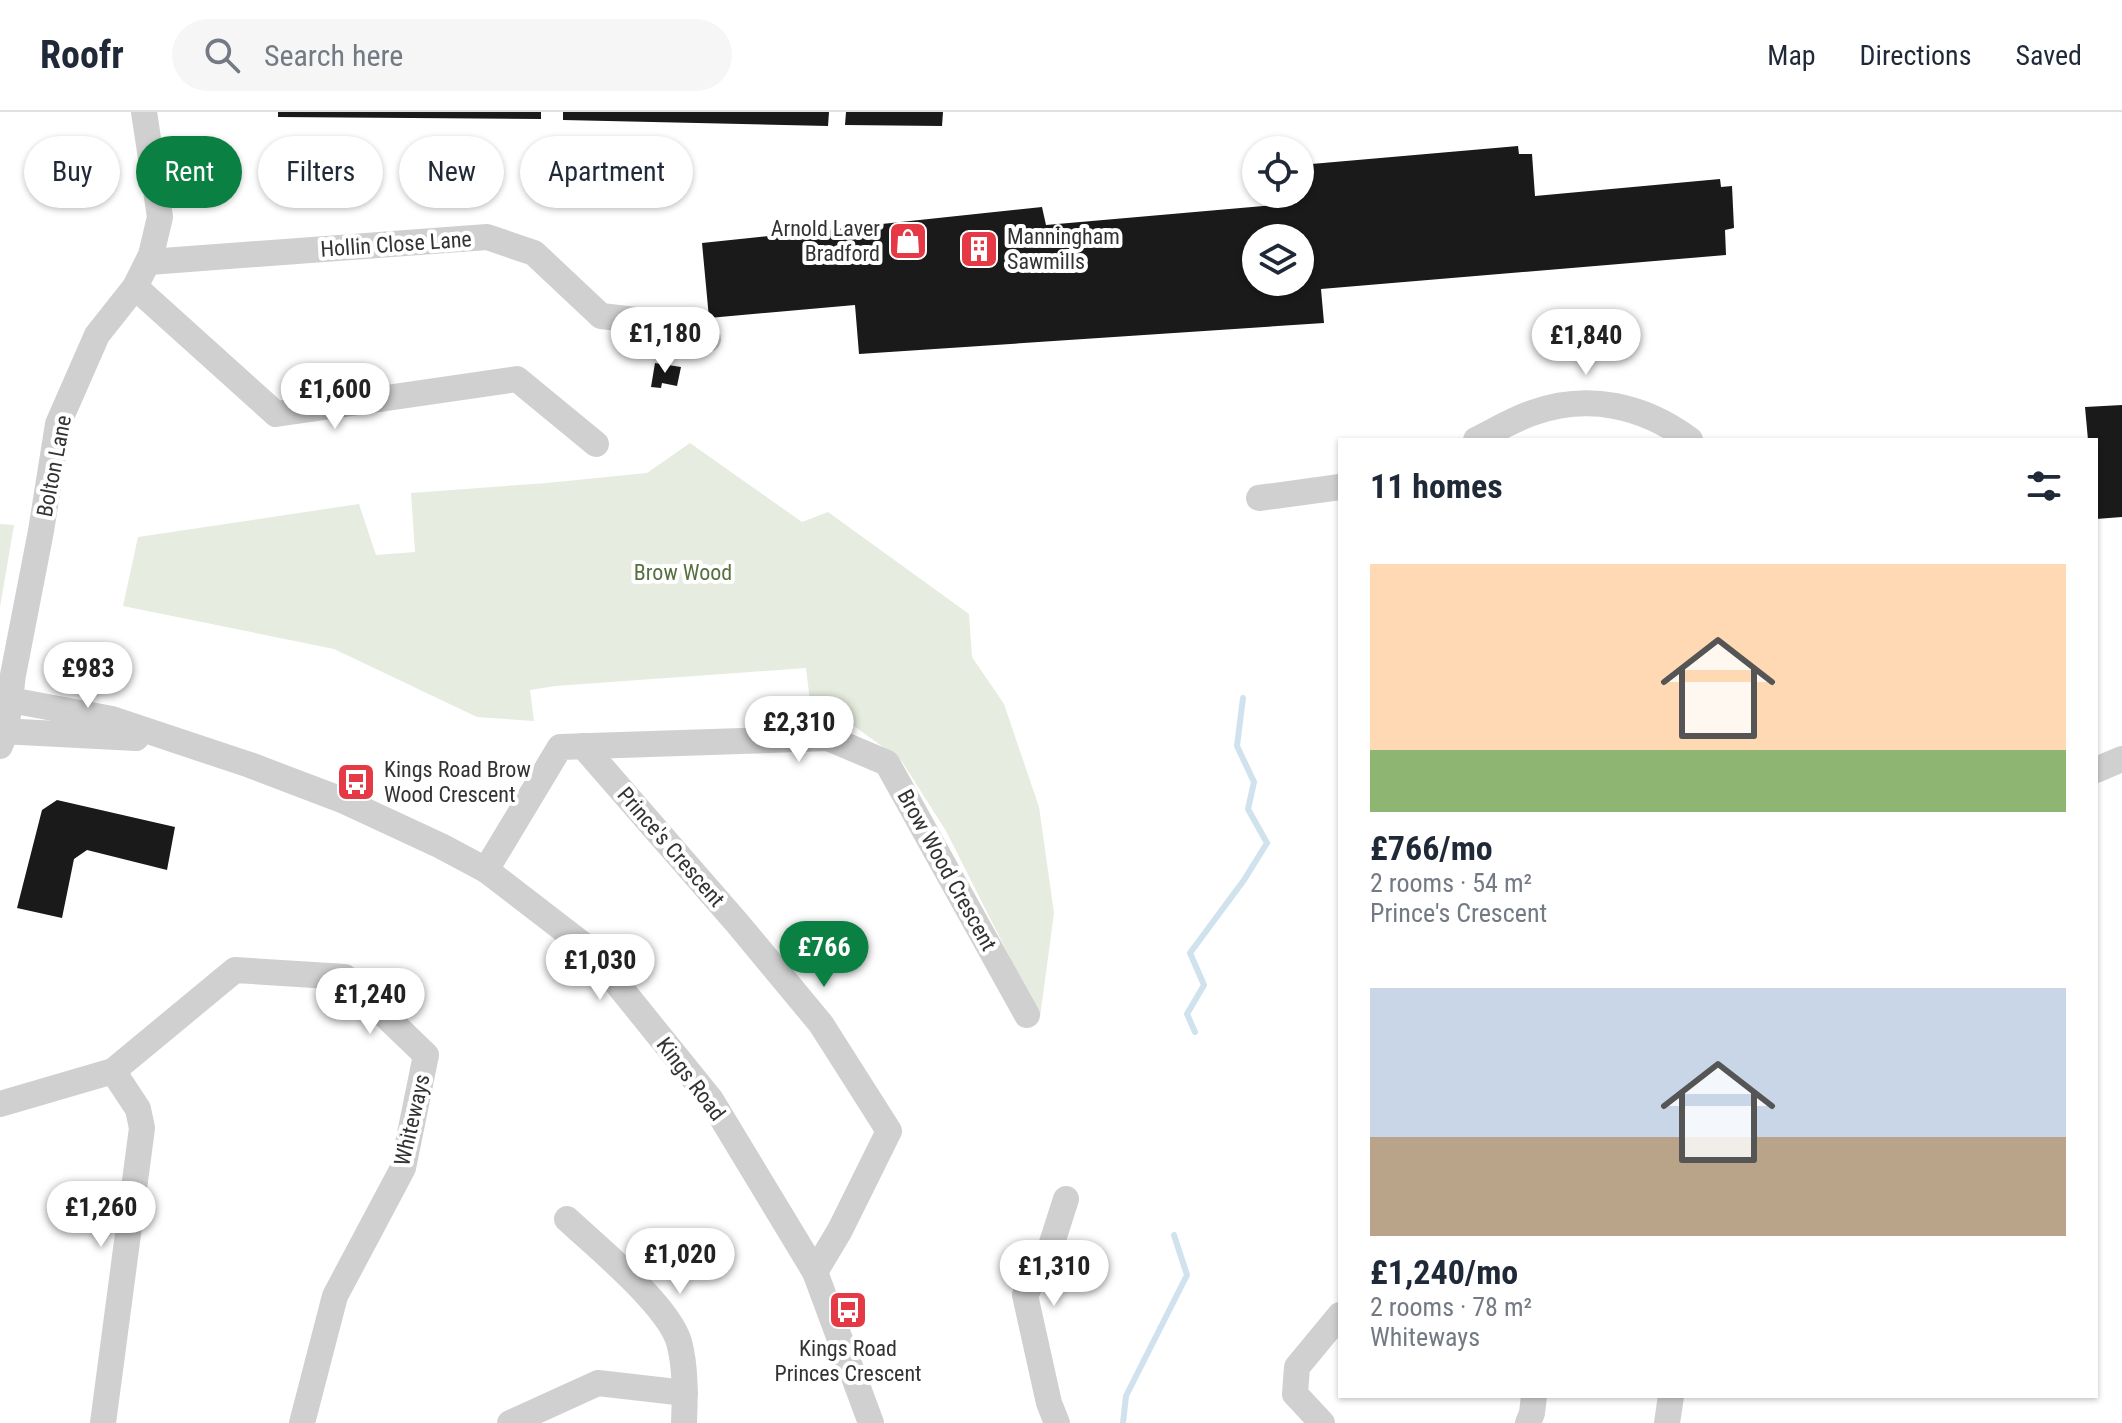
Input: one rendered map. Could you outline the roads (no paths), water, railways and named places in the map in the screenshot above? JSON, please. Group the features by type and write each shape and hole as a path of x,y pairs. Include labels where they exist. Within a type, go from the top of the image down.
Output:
{"street":[{"name":"Bolton Lane","path":"2,736 5,700 41,531 58,424 97,335 135,287 149,262 160,217 144,112"},
{"name":"Hollin Close Lane","path":"149,262 487,237 534,253 601,316 672,324 708,339"},
{"path":"135,287 276,414 517,379 596,444"},
{"path":"1484,438 1518,430 1532,413 1587,402 1636,410 1671,426 1687,438"},
{"path":"1259,498 1338,487"},
{"name":"Kings Road","path":"5,700 112,719 176,743 250,765 342,800 486,870 590,950 711,1100 815,1272 871,1423"},
{"name":"Kings Road","path":"2,736 176,743"},
{"name":"Brow Wood Crescent","path":"486,870 560,747 828,738 887,763 1027,1015"},
{"name":"Prince's Crescent","path":"583,746 821,1024 889,1131 840,1230 815,1272"},
{"path":"2098,769 2122,759"},
{"name":"Whiteways","path":"0,1104 113,1071 235,970 345,977 426,1055 403,1168 335,1296 302,1423"},
{"path":"103,1423 142,1128 138,1109 113,1071"},
{"path":"1057,1423 1049,1403 1025,1295 1050,1249 1066,1199"},
{"path":"567,1219 656,1303 679,1341 685,1393 684,1423"},
{"path":"1322,1423 1295,1394 1297,1367 1338,1317"},
{"path":"510,1423 598,1383 685,1393"},
{"path":"1528,1423 1534,1398"},
{"path":"1667,1423 1671,1398"}],"waterway":[{"path":"1195,1032 1187,1014 1204,985 1190,953 1267,843 1248,809 1254,782 1237,746 1243,698"},
{"path":"1123,1423 1126,1396 1187,1275 1174,1235"}],"place":[{"name":"Arnold Laver Bradford","path":"908,241"},
{"name":"Manningham Sawmills","path":"979,249"},
{"name":"Kings Road Brow Wood Crescent","path":"356,782"},
{"name":"Kings Road Princes Crescent","path":"848,1310"}],"park label":[{"name":"Brow Wood","path":"683,572"}]}
